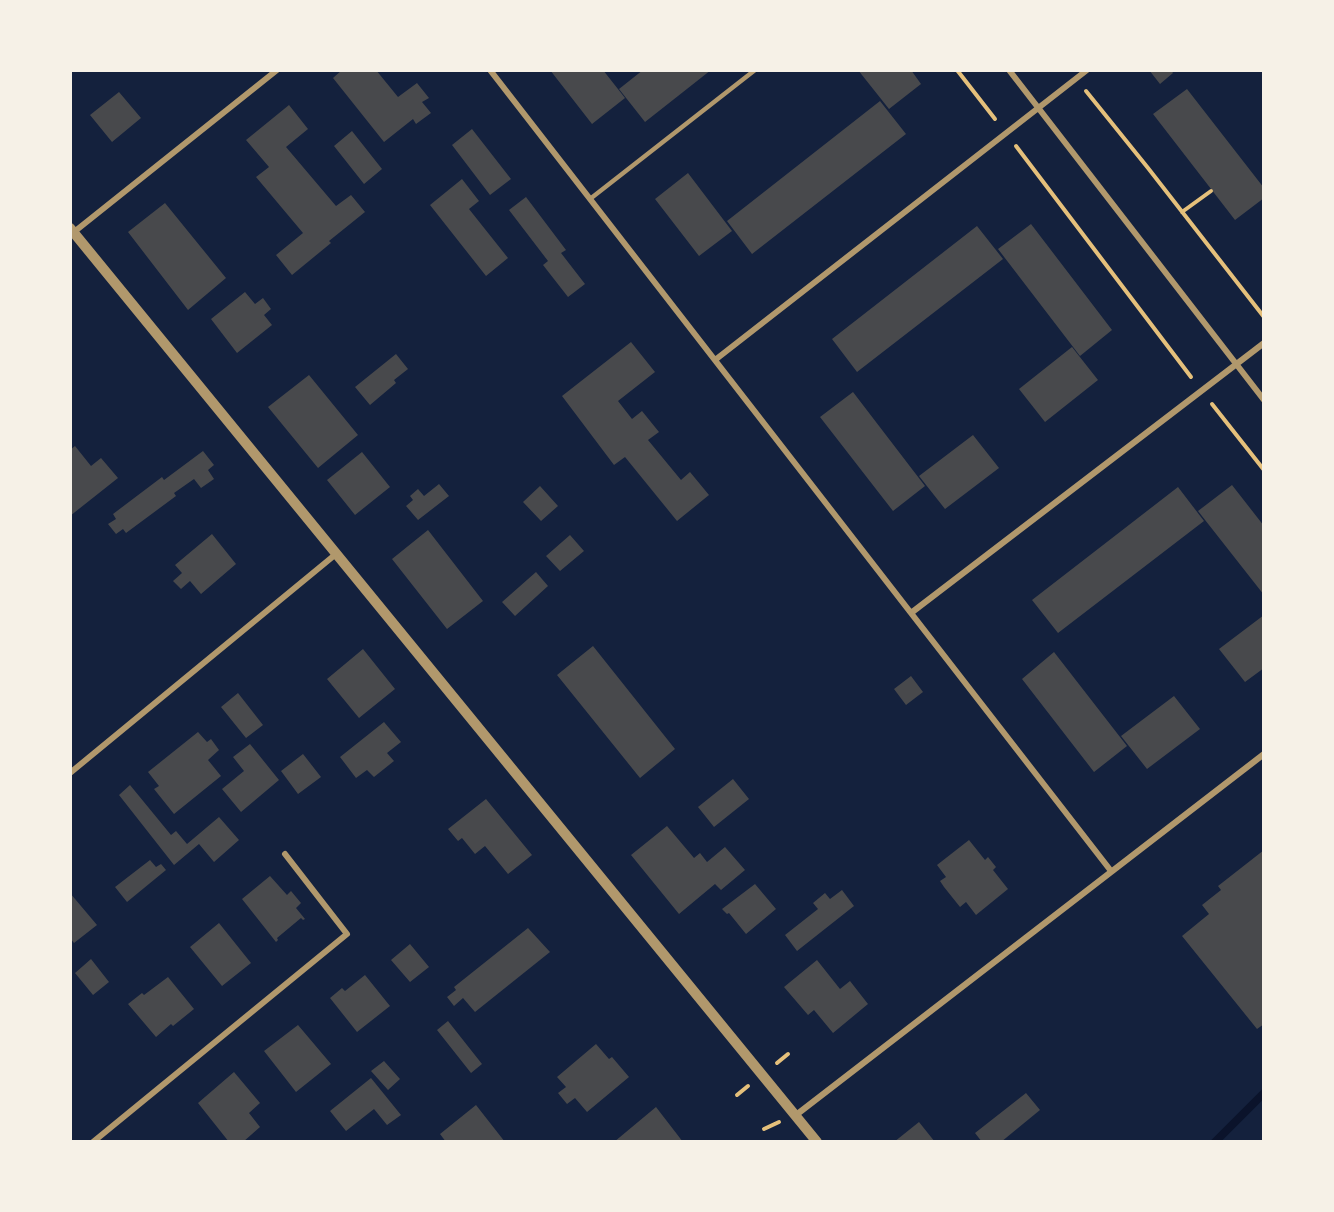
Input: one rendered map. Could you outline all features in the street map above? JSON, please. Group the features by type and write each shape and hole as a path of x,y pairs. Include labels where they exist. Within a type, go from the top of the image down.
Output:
{"street":[{"path":"276,70 72,230 817,1142"},
{"path":"490,70 1111,871"},
{"path":"1009,70 1263,400"},
{"path":"715,360 1087,70"},
{"path":"911,613 1263,343"},
{"path":"70,773 336,554"},
{"path":"796,1115 1263,754"},
{"path":"93,1142 347,933 285,854"}],"lane":[{"path":"590,199 755,70"}],"path":[{"path":"957,70 1263,470"},
{"path":"1076,79 1263,316"},
{"path":"1182,212 1211,191"}],"building":[{"path":"342,70 376,70 398,97 417,83 429,98 422,102 431,113 416,124 413,119 384,142 333,78"},
{"path":"550,70 603,70 625,98 592,124"},
{"path":"643,70 711,70 645,122 619,89"},
{"path":"858,70 911,70 921,84 889,109"},
{"path":"1149,70 1171,70 1173,73 1160,84"},
{"path":"1187,89 1264,188 1264,198 1235,220 1153,114"},
{"path":"119,92 141,118 112,142 90,115"},
{"path":"880,101 906,134 752,254 727,221"},
{"path":"289,105 308,129 286,147 336,206 351,195 365,212 292,275 276,255 303,233 256,177 269,167 246,140"},
{"path":"472,129 511,179 490,195 452,145"},
{"path":"352,131 382,169 364,184 334,146"},
{"path":"688,173 732,231 699,256 655,199"},
{"path":"462,179 479,201 469,209 508,258 486,276 430,205"},
{"path":"526,197 566,250 561,253 585,284 568,297 543,265 548,261 509,210"},
{"path":"165,203 226,278 188,310 128,232"},
{"path":"1031,224 1112,330 1080,356 998,249"},
{"path":"977,226 1003,259 857,372 832,339"},
{"path":"245,292 255,304 263,298 271,309 264,315 272,325 237,353 211,319"},
{"path":"631,342 655,372 618,401 632,419 642,411 659,432 648,440 681,480 690,472 709,495 677,521 625,457 614,465 562,396"},
{"path":"1072,347 1098,380 1045,422 1019,389"},
{"path":"396,354 408,369 394,380 396,383 370,405 355,387"},
{"path":"309,375 358,435 318,468 268,407"},
{"path":"853,392 925,486 893,511 820,417"},
{"path":"973,435 999,468 945,509 919,476"},
{"path":"75,446 91,466 101,458 118,478 70,516 70,450"},
{"path":"203,451 214,465 208,470 214,479 201,488 194,479 174,493 176,496 126,533 123,529 116,534 108,524 116,519 113,514 162,477 164,480"},
{"path":"362,452 390,487 355,515 327,480"},
{"path":"439,484 449,496 418,520 406,506 413,500 410,496 418,489 424,496"},
{"path":"1232,485 1264,526 1264,595 1198,511"},
{"path":"540,486 558,506 541,521 523,502"},
{"path":"1178,487 1204,521 1058,633 1032,600"},
{"path":"428,530 483,601 447,629 392,559"},
{"path":"212,534 236,564 201,594 190,581 181,589 173,581 182,573 175,565"},
{"path":"570,535 584,551 560,571 546,556"},
{"path":"536,572 548,586 515,616 502,602"},
{"path":"1264,615 1264,668 1245,682 1219,649"},
{"path":"593,646 675,749 640,778 557,675"},
{"path":"363,649 395,689 359,718 327,679"},
{"path":"1054,652 1127,746 1094,772 1022,679"},
{"path":"911,676 923,692 906,705 894,689"},
{"path":"238,693 263,725 246,738 221,707"},
{"path":"1174,696 1200,729 1147,769 1121,736"},
{"path":"384,722 401,742 387,753 394,761 374,777 367,770 356,778 340,757"},
{"path":"198,732 207,742 211,739 219,750 208,760 221,776 174,814 154,789 159,786 148,772"},
{"path":"250,744 279,780 241,812 222,789 244,771 233,757"},
{"path":"303,754 321,777 298,794 281,771"},
{"path":"733,779 749,799 714,827 698,807"},
{"path":"130,785 171,835 176,831 187,844 219,817 239,840 214,862 199,844 174,865 119,795"},
{"path":"486,799 532,855 508,874 485,846 475,854 462,838 458,841 448,829"},
{"path":"667,826 694,858 700,853 707,862 725,847 745,870 721,890 715,884 679,914 631,855"},
{"path":"969,840 985,860 988,857 996,867 993,870 1008,889 976,915 966,902 960,907 944,887 940,881 946,877 937,865"},
{"path":"1264,850 1264,1024 1257,1029 1182,936 1209,914 1202,905 1221,890 1218,886"},
{"path":"150,860 156,867 161,864 166,870 127,902 115,887"},
{"path":"270,876 287,895 291,891 301,903 296,908 305,919 301,918 277,938 276,942 242,899"},
{"path":"755,884 776,909 746,934 729,913 727,914 722,909"},
{"path":"842,890 854,906 797,951 785,935 818,909 813,903 825,893 830,899"},
{"path":"70,893 97,925 74,943 70,938"},
{"path":"219,923 251,963 222,986 190,947"},
{"path":"528,928 550,952 475,1012 463,998 454,1006 447,997 456,990 454,987"},
{"path":"410,944 429,967 410,982 391,960"},
{"path":"91,959 109,982 93,995 75,973"},
{"path":"817,960 840,989 850,981 868,1004 833,1033 814,1010 808,1015 784,987"},
{"path":"365,975 390,1006 357,1032 330,998 342,988 345,991"},
{"path":"168,977 194,1009 156,1037 128,1004"},
{"path":"448,1021 482,1064 471,1073 437,1030"},
{"path":"298,1025 331,1064 296,1092 264,1051"},
{"path":"596,1044 609,1059 612,1057 629,1077 587,1112 575,1098 567,1104 558,1093 566,1087 557,1077"},
{"path":"384,1061 400,1079 388,1090 371,1071"},
{"path":"234,1072 260,1103 249,1113 260,1127 243,1142 229,1142 198,1103"},
{"path":"371,1078 401,1115 387,1125 374,1109 346,1131 330,1111"},
{"path":"1026,1093 1040,1110 1001,1142 982,1142 975,1133"},
{"path":"476,1105 505,1142 446,1142 440,1134"},
{"path":"656,1107 683,1142 614,1142"},
{"path":"919,1122 935,1142 894,1142"}],"waterway":[{"path":"1215,1142 1264,1093"}]}
